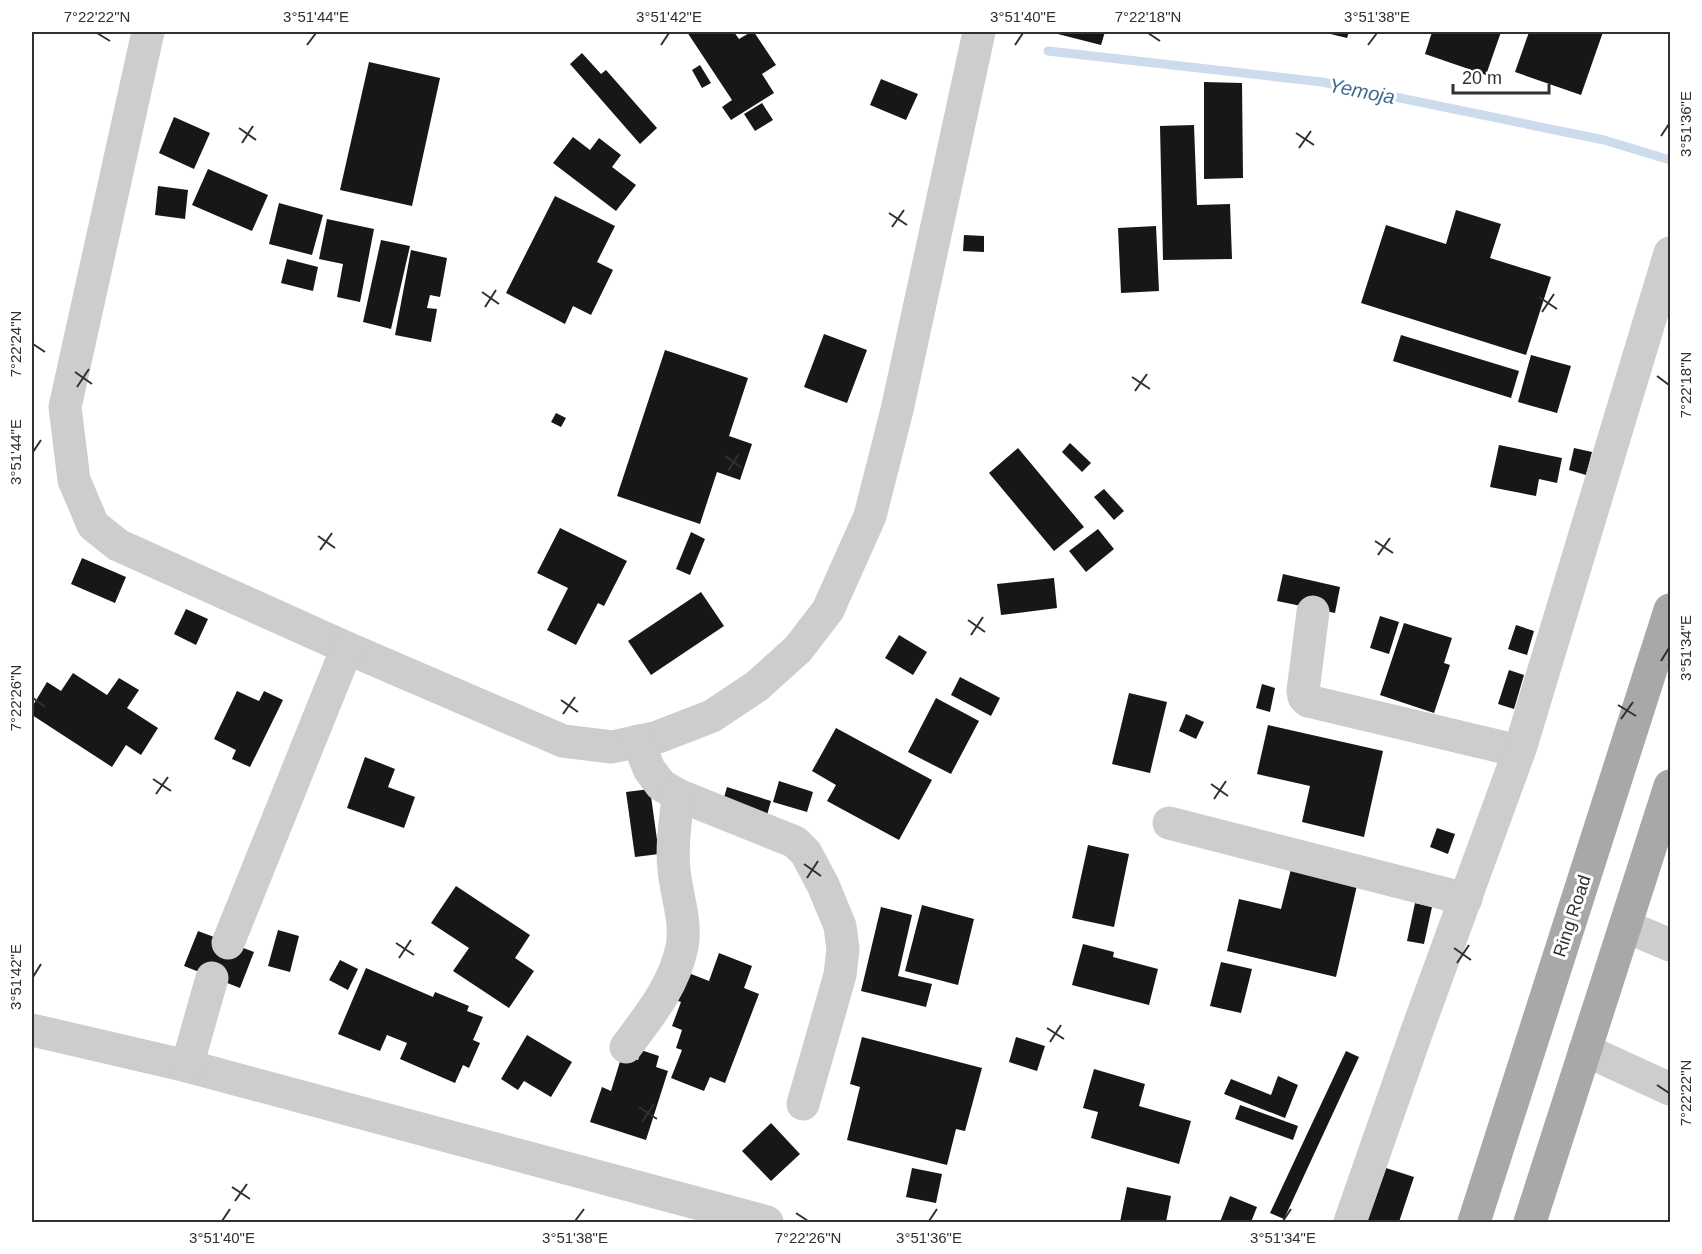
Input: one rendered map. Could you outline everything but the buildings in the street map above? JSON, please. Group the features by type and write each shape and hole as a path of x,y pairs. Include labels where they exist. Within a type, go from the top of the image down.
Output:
{"main road":[{"name":"Ring Road","path":"1474,1222 1671,610"},
{"path":"1530,1222 1669,792"}],"street":[{"path":"148,32 65,407 74,480 93,525 118,545 347,648 563,741 612,747 658,737 712,716 757,686 798,649 828,610 870,516 897,410 979,32"},
{"path":"1350,1222 1519,751 1671,253"},
{"path":"1312,612 1304,691 1304,697 1308,701 1519,751"},
{"path":"228,943 347,648"},
{"path":"638,741 649,769 661,785 678,795 795,842 806,853 823,885 840,926 843,949 840,975 803,1104"},
{"path":"626,1047 665,994 676,968 682,945 682,917 674,870 678,795"},
{"path":"1169,823 1466,899"},
{"path":"1625,926 1671,945"},
{"path":"187,1066 212,978"},
{"path":"32,1030 187,1066 767,1222"},
{"path":"1585,1050 1671,1089"}],"waterway":[{"name":"Yemoja","path":"1048,51 1322,82 1604,140 1670,160"}]}
